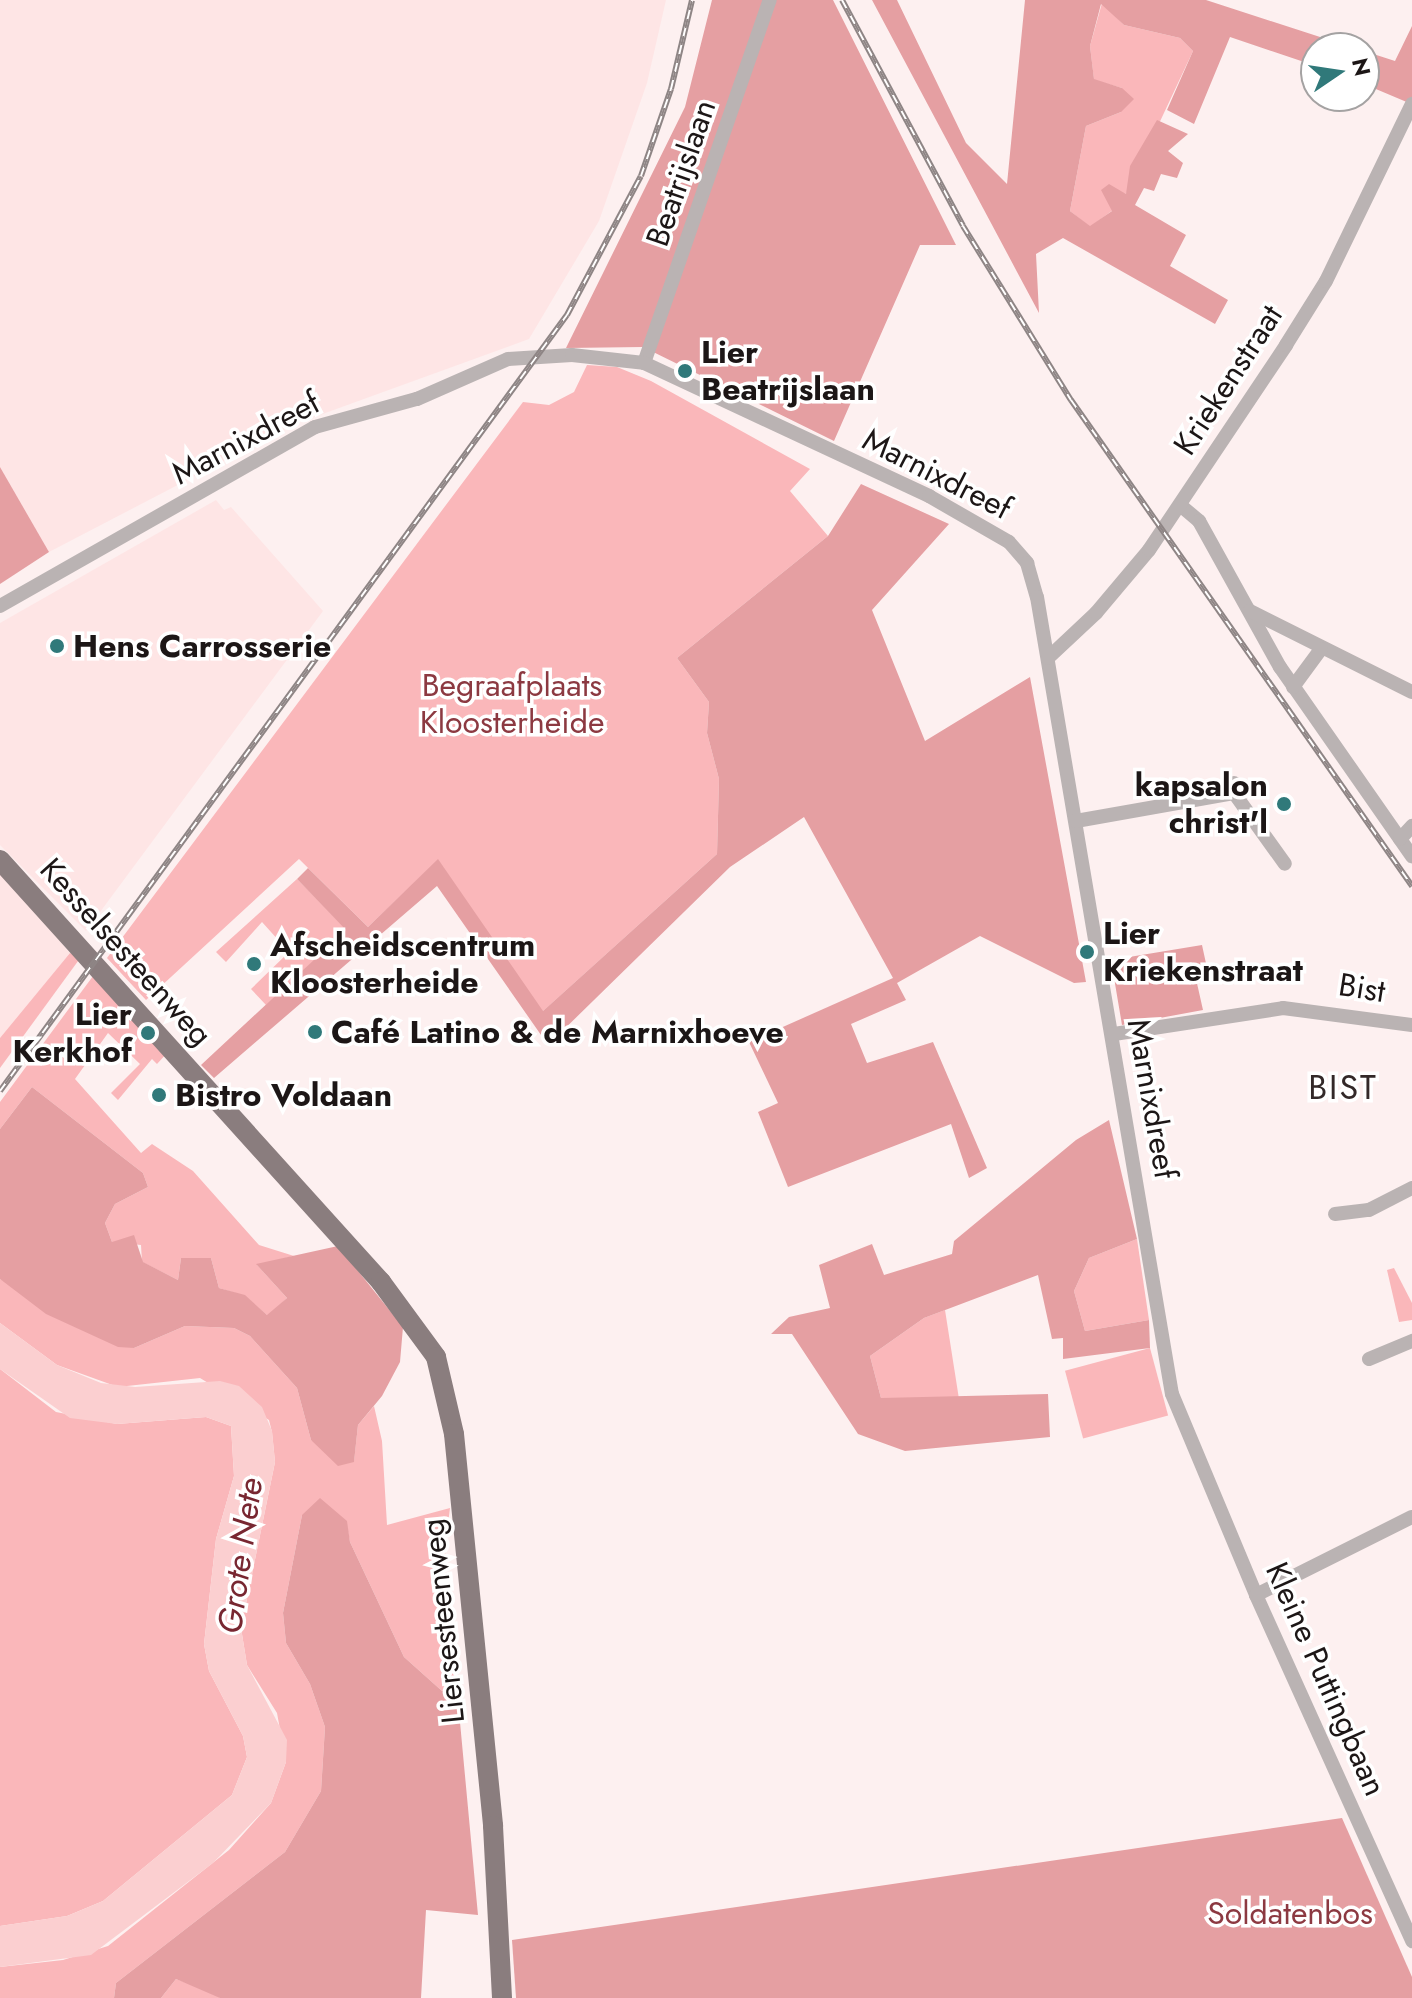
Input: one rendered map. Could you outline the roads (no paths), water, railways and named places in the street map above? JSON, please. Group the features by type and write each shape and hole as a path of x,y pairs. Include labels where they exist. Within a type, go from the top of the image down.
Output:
{"main road":[{"name":"Kesselsesteenweg","path":"0,860 366,1265"},
{"name":"Liersesteenweg","path":"366,1265 422,1331 441,1369 452,1413 493,1826 502,1998"}],"street":[{"name":"Beatrijslaan","path":"644,363 770,0"},
{"name":"Kriekenstraat","path":"1048,658 1130,575 1180,505 1326,281 1412,104"},
{"name":"Marnixdreef","path":"0,606 315,427 417,399 508,359 595,355 644,363 929,496 1009,542 1032,575 1048,658 1114,1034 1168,1378 1228,1528"},
{"path":"1180,505 1199,521 1293,687 1412,856"},
{"path":"1250,611 1412,692"},
{"path":"1293,687 1321,649"},
{"path":"1076,821 1234,788 1285,864"},
{"path":"1400,839 1412,826"},
{"name":"Bist","path":"1114,1034 1283,1008 1412,1025"},
{"path":"1335,1214 1369,1210 1412,1188"},
{"path":"1369,1359 1412,1341"},
{"path":"1256,1595 1412,1517"},
{"name":"Kleine Puttingbaan","path":"1228,1528 1412,1941"}],"water":[{"name":"Grote Nete","path":"0,1323 57,1365 101,1383 135,1387 220,1381 239,1386 262,1407 272,1431 275,1462 241,1628 247,1665 287,1740 286,1762 271,1803 213,1863 91,1955 0,1967 0,1926 67,1916 103,1901 232,1795 247,1757 243,1736 209,1671 204,1644 216,1539 234,1476 231,1426 206,1417 117,1424 70,1418 0,1369"}],"railway":[{"path":"0,1091 567,315 641,176 671,89 692,0"},
{"path":"842,0 963,226 1071,400 1412,886"}],"place":[{"name":"Lier Beatrijslaan","path":"685,371"},
{"name":"Hens Carrosserie","path":"57,646"},
{"name":"kapsalon christ'l","path":"1284,804"},
{"name":"Lier Kriekenstraat","path":"1087,952"},
{"name":"Afscheidscentrum Kloosterheide","path":"254,964"},
{"name":"Café Latino & de Marnixhoeve","path":"315,1032"},
{"name":"Lier Kerkhof","path":"148,1033"},
{"name":"Bistro Voldaan","path":"159,1095"}],"district":[{"name":"BIST","path":"1343,1088"}],"park label":[{"name":"Begraafplaats Kloosterheide","path":"512,704"},
{"name":"Soldatenbos","path":"1290,1913"}]}
